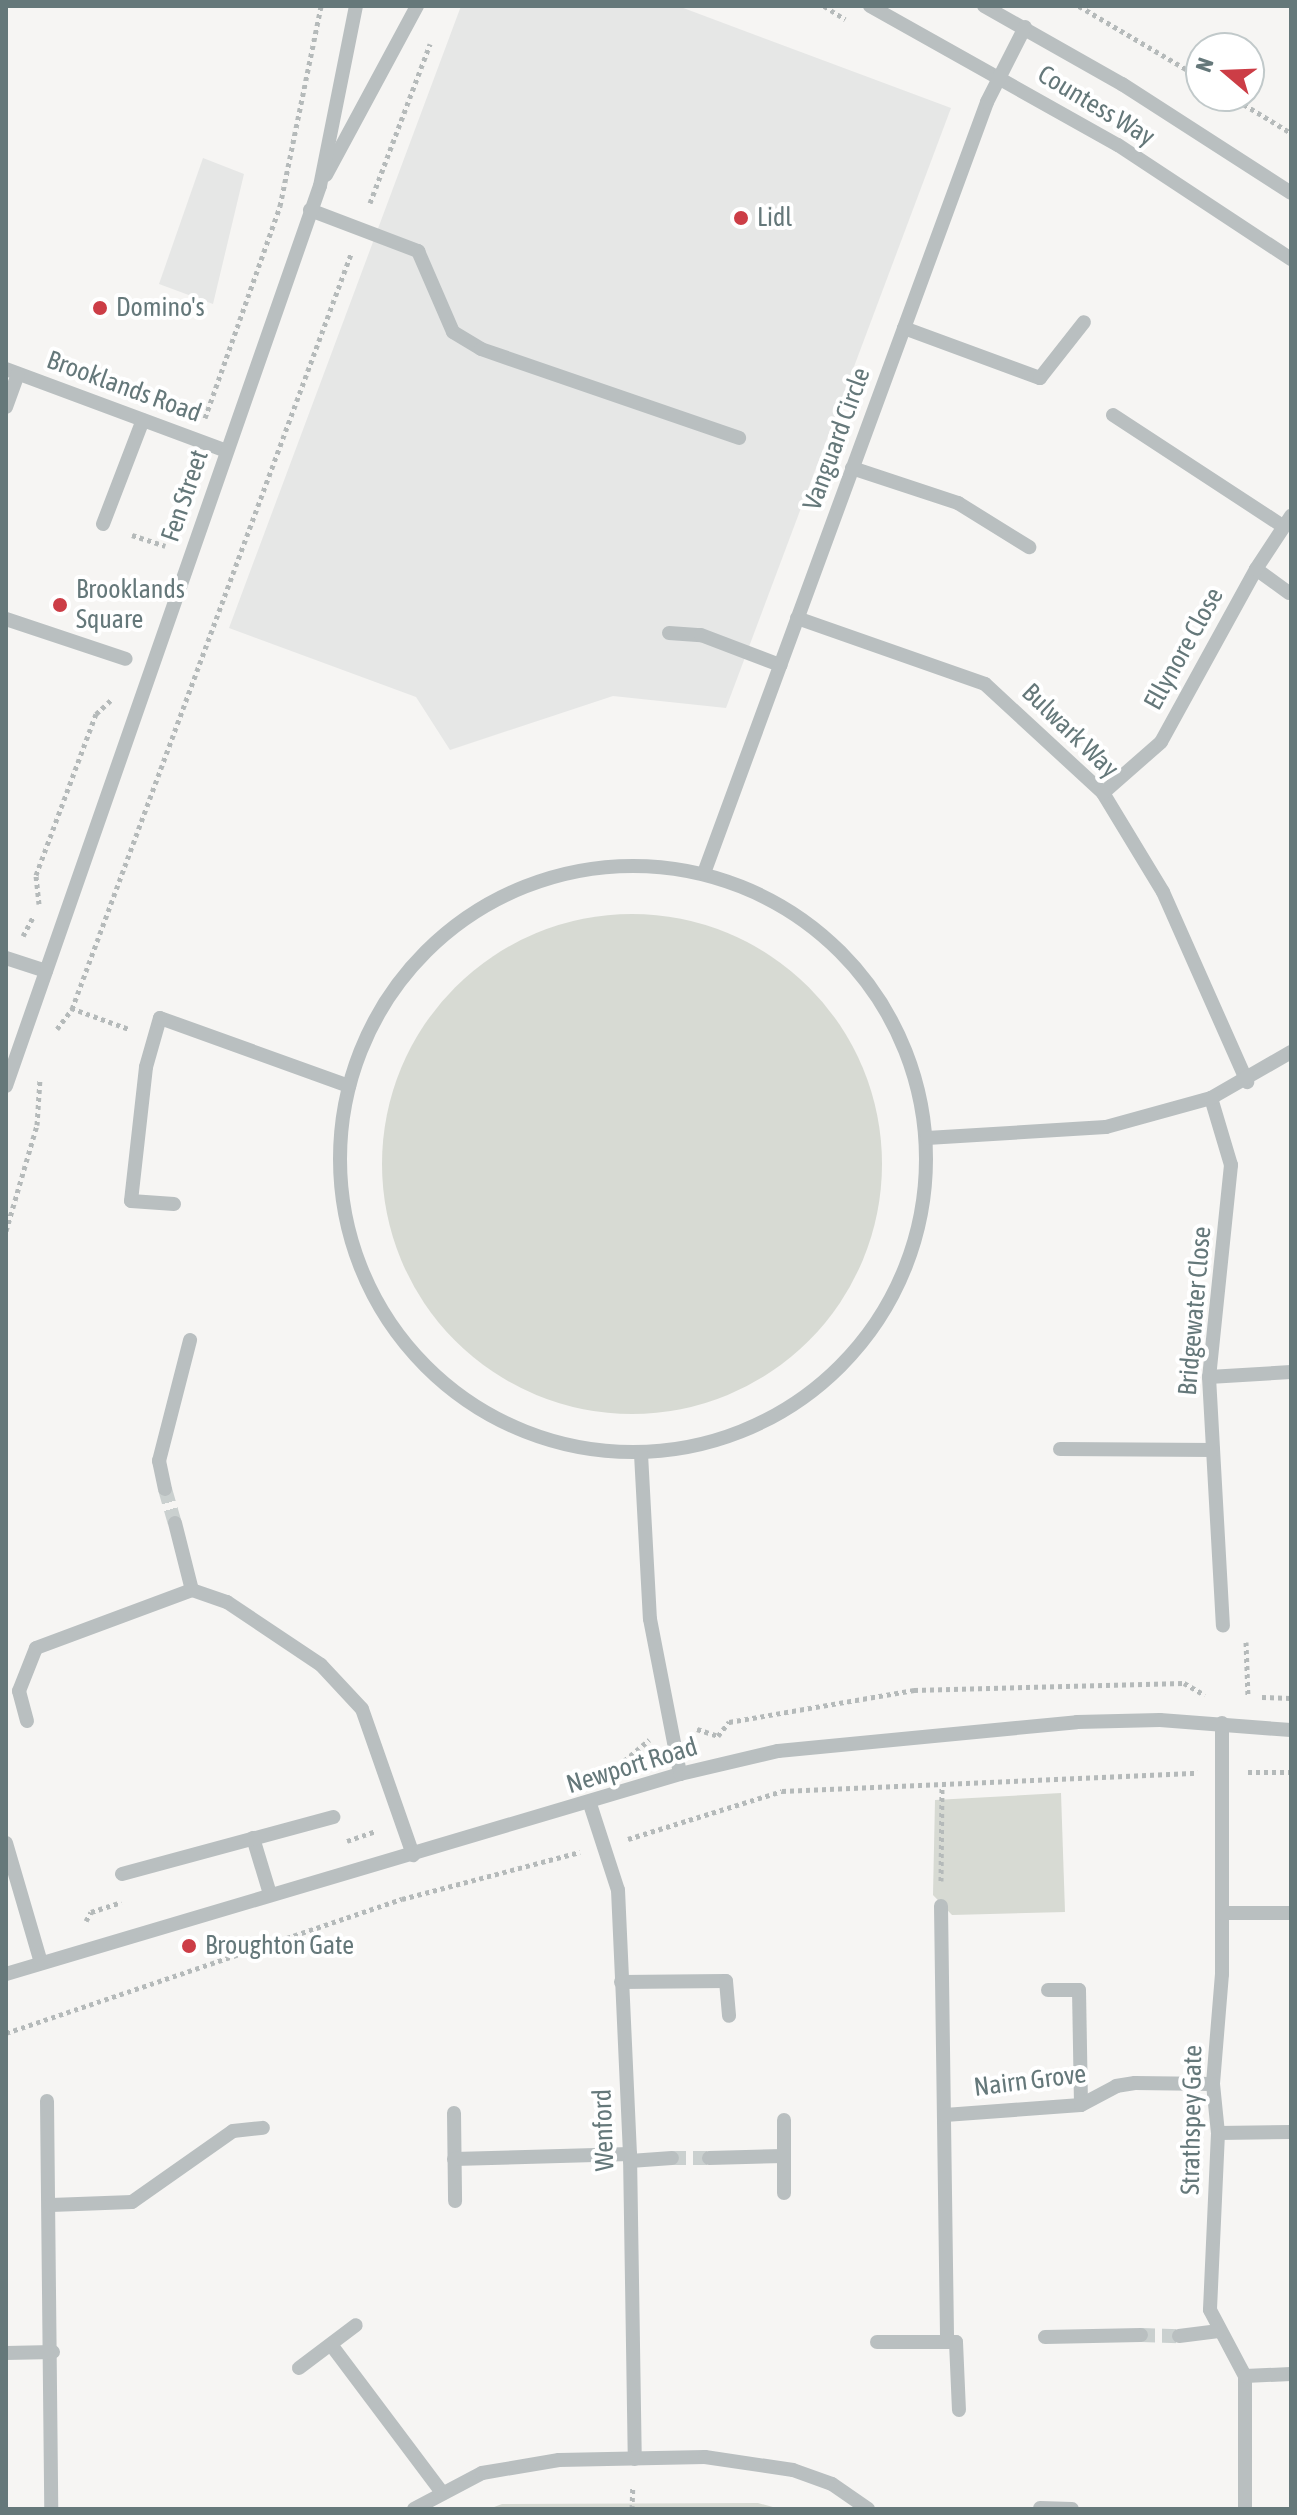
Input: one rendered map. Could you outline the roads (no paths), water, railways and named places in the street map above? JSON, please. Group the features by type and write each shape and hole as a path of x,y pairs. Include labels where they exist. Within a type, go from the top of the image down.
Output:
{"street":[{"name":"Fen Street","path":"6,1086 320,186 356,6"},
{"path":"320,186 417,6"},
{"name":"Countess Way","path":"870,6 893,11 1118,145 1291,259"},
{"path":"984,6 1025,27 1291,193"},
{"name":"Vanguard Circle","path":"704,873 998,74 1025,27"},
{"path":"310,210 418,251 453,332 481,349 739,438"},
{"path":"904,328 1040,378 1084,322"},
{"path":"6,407 12,371"},
{"name":"Brooklands Road","path":"12,371 226,451"},
{"path":"1113,415 1286,521"},
{"path":"103,524 143,420"},
{"path":"852,468 958,503 1029,547"},
{"name":"Ellynore Close","path":"1103,793 1161,742 1256,569 1286,521"},
{"path":"1256,569 1289,593"},
{"name":"Bulwark Way","path":"797,618 985,684 1103,793 1163,892 1247,1082"},
{"path":"6,619 126,659"},
{"path":"669,633 701,635 780,665"},
{"path":"654,865 704,873 761,893 814,926 859,969 893,1020 917,1078 927,1138 922,1217 902,1277 852,1357 791,1408 734,1435 641,1454 586,1451 533,1437 483,1413 438,1380 401,1339 371,1293 351,1241 341,1187 341,1131 349,1086 370,1030 395,988 427,950 466,918 509,893 568,873 654,865"},
{"path":"9,959 46,971"},
{"path":"174,1204 131,1201 146,1067 160,1018 349,1086"},
{"path":"927,1138 1106,1127 1211,1098 1247,1082 1291,1052"},
{"name":"Bridgewater Close","path":"1211,1098 1231,1165 1209,1377 1223,1626"},
{"path":"165,1489 159,1461 190,1340"},
{"path":"1209,1377 1291,1372"},
{"path":"1060,1449 1213,1450"},
{"path":"641,1454 650,1619 680,1774"},
{"path":"175,1523 192,1590"},
{"path":"27,1721 19,1691 36,1648 87,1632 192,1590 227,1602 321,1665 362,1709 413,1855"},
{"name":"Newport Road","path":"6,1974 270,1894 590,1804 680,1774 778,1751 1018,1724 1222,1723 1286,1727"},
{"name":"Strathspey Gate","path":"1222,1723 1222,1913 1213,2084 1218,2133 1210,2310 1245,2376"},
{"name":"Wenford","path":"590,1804 606,1845 618,1890 630,2157 635,2459"},
{"path":"122,1874 333,1817"},
{"path":"253,1838 270,1894"},
{"path":"6,1843 41,1963"},
{"name":"Nairn Grove","path":"941,1906 947,2342 956,2342 959,2410"},
{"path":"1222,1913 1291,1913"},
{"path":"621,1982 726,1981 729,2016"},
{"path":"1048,1990 1079,1990 1081,2105"},
{"name":"Nairn Grove","path":"945,2115 1081,2105 1116,2086 1213,2084"},
{"path":"47,2101 53,2352 51,2509"},
{"path":"454,2113 455,2201"},
{"path":"784,2120 784,2193"},
{"path":"51,2205 132,2202 233,2131 263,2128"},
{"path":"1218,2133 1291,2132"},
{"path":"709,2158 784,2156"},
{"path":"454,2159 672,2158"},
{"path":"299,2368 356,2325"},
{"path":"1179,2336 1219,2331"},
{"path":"1045,2337 1141,2335"},
{"path":"877,2342 947,2342"},
{"path":"332,2346 441,2491"},
{"path":"6,2353 53,2352"},
{"path":"1245,2509 1245,2376 1291,2374"},
{"path":"414,2509 441,2491 497,2470 559,2460 705,2457 793,2470 832,2484 868,2509"},
{"path":"1040,2508 1072,2509"}],"tunnel":[{"path":"165,1489 175,1523"},
{"path":"672,2158 709,2158"},
{"path":"1141,2335 1179,2336"}],"place":[{"name":"Lidl","path":"741,218"},
{"name":"Domino's","path":"100,308"},
{"name":"Brooklands Square","path":"60,605"},
{"name":"Broughton Gate","path":"189,1946"}]}
